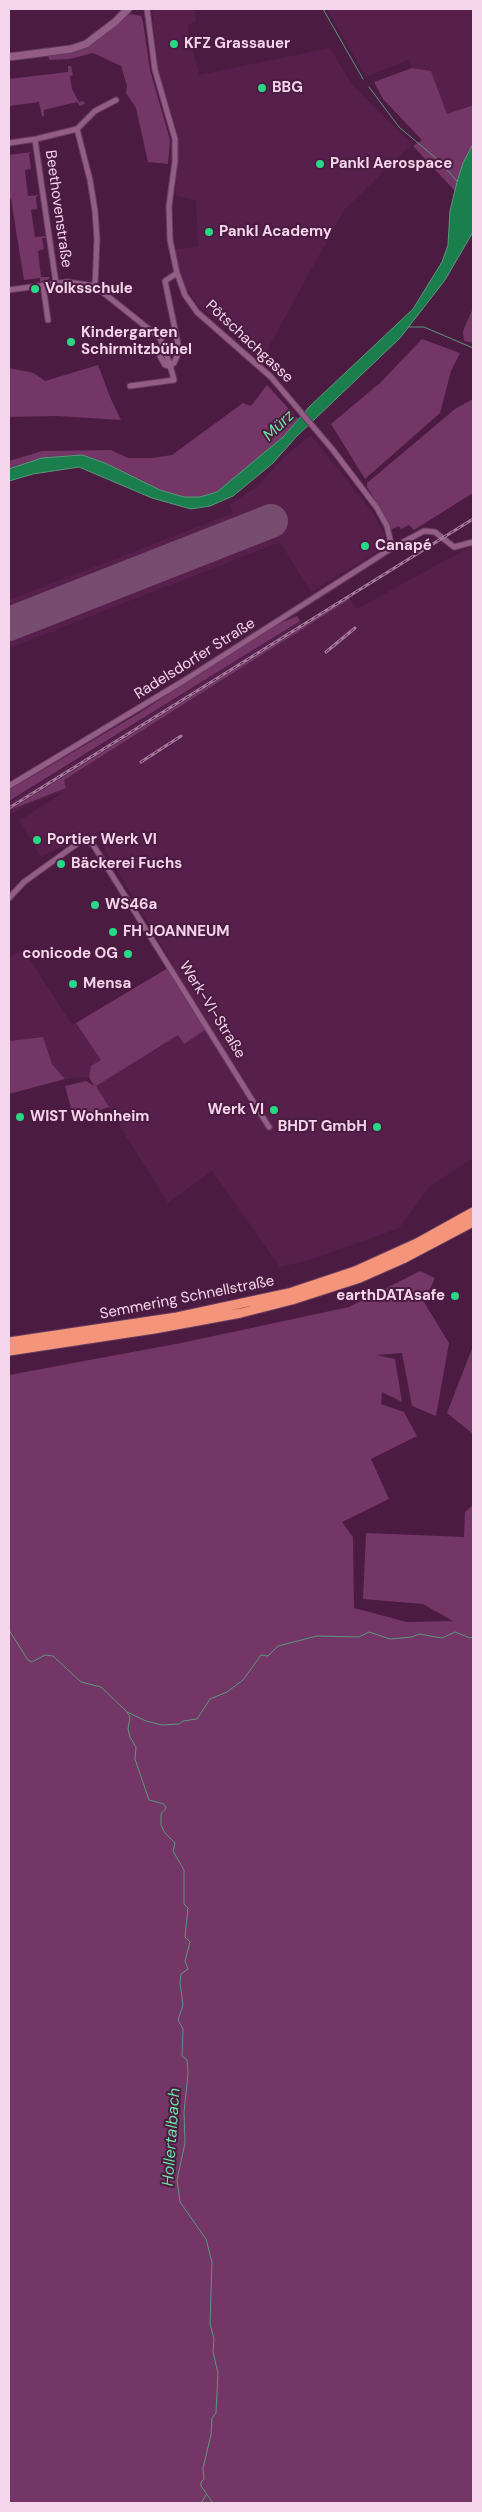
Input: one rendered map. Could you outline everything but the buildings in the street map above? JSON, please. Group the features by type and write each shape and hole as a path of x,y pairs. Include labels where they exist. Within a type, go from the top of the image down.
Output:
{"highway":[{"name":"Semmering Schnellstraße","path":"9,1342 177,1317 289,1293 363,1267 419,1242 473,1212"},
{"name":"Semmering Schnellstraße","path":"9,1351 154,1330 284,1302 360,1278 444,1239 473,1222"},
{"path":"444,1239 458,1236 473,1228"}],"main road":[{"path":"9,57 71,49 86,44 109,27 128,9"}],"street":[{"name":"Pötschachgasse","path":"147,9 155,70 174,139 175,161 168,215 170,240 177,273 185,294 198,312 260,366 316,429 377,508 387,526 392,548"},
{"path":"9,143 35,140 77,129 95,111 116,100"},
{"path":"77,129 90,180 95,211 97,239 95,286"},
{"name":"Beethovenstraße","path":"35,140 56,283"},
{"path":"170,366 174,363 177,356 178,344 165,281 177,273"},
{"path":"9,290 56,283 84,283 95,286 152,330 164,344 174,380 130,386"},
{"path":"43,285 48,320"},
{"path":"160,356 165,365 170,366"},
{"name":"Radelsdorfer Straße","path":"9,786 186,680 392,548 430,530 454,547 473,542"},
{"name":"Werk-VI-Straße","path":"9,898 30,877 81,841 92,843 269,1127"}],"shaded area":[{"path":"152,9 195,9 196,21 188,25 188,31 199,75 330,48 352,85 412,144 344,210 262,359 197,304 181,280 175,249 198,247 196,200 176,196 177,131 158,68"},
{"path":"327,9 473,9 473,105 447,114 431,71 412,68 408,60 366,77"},
{"path":"130,14 141,16 143,22 150,70 170,140 168,164 148,162 136,108 126,93 127,86 121,66 93,53 69,59 49,60 48,55 62,53 115,26"},
{"path":"68,66 71,66 73,75 70,76 72,89 79,102 83,101 85,104 80,106 77,102 44,110 44,116 42,117 39,102 9,106 9,79 68,72"},
{"path":"412,68 431,71 447,114 473,105 473,144 463,163 455,191 413,146 422,140 383,99 374,82"},
{"name":"Mürz","path":"473,144 473,232 445,280 400,338 296,437 273,463 233,496 210,506 191,509 152,498 79,467 33,474 9,481 9,469 42,458 82,455 105,463 160,490 184,497 200,497 217,492 283,437 309,407 413,309 442,262 448,245 450,211 457,182 463,163"},
{"path":"32,152 29,154 31,169 25,170 28,196 39,195 36,197 37,209 31,210 35,237 45,236 46,238 42,238 44,249 38,251 41,277 49,277 49,279 40,282 40,278 24,280 11,199 9,199 9,155"},
{"path":"473,308 473,343 464,341 463,331"},
{"path":"422,339 460,353 451,371 440,413 365,479 331,424 381,382"},
{"path":"98,365 121,420 57,416 9,417 9,368 34,373 45,381"},
{"path":"267,385 298,419 283,437 217,492 200,497 185,497 160,490 105,463 42,458 9,469 9,461 42,451 111,450 128,458 152,458 172,455 243,403 251,406"},
{"path":"473,399 473,493 414,530 409,525 401,529 399,526 390,530 384,514 367,487 367,483 455,409"},
{"path":"311,435 374,514 385,536 383,546 375,553 311,592 280,542 9,648 9,600 233,513 230,504 257,487 284,457"},
{"path":"473,545 473,1158 429,1187 399,1228 310,1260 280,1267 212,1171 168,1203 89,1077 65,1079 52,1064 43,1037 9,1041 9,958 23,949 72,1025 173,965 96,834 79,838 41,857 19,821 63,792 30,804 9,815 9,803 300,621 305,628 350,599 357,609","holes":["298,632 64,780 66,788 11,810"]},
{"path":"349,598 64,780 66,788 10,810"},
{"path":"297,616 300,621 9,801 9,790 136,715 276,625"},
{"path":"168,968 205,1030 184,1044 178,1035 96,1086 109,1107 74,1119 65,1086 86,1081 94,1086 89,1077 91,1066 101,1060 76,1023"},
{"path":"43,1037 52,1064 65,1079 9,1094 9,1041"},
{"path":"420,1271 435,1278 424,1302 449,1343 436,1416 412,1406 402,1353 376,1355 395,1359 402,1402 382,1392 381,1404 404,1412 417,1436 371,1459 389,1499 342,1522 353,1537 354,1608 407,1622 453,1621 423,1604 363,1599 366,1533 464,1537 465,1512 473,1505 473,2503 9,2503 9,1375 181,1343 349,1307"},
{"path":"473,1346 473,1434 447,1413"}],"waterway":[{"path":"323,9 363,79"},
{"path":"369,87 399,127 437,159 457,181"},
{"path":"408,327 424,327 473,348"},
{"name":"Hollertalbach","path":"9,1630 28,1660 32,1662 45,1655 53,1656 81,1682 101,1687 126,1711 130,1717 128,1729 130,1737 136,1747 135,1759 149,1800 164,1804 166,1808 161,1814 161,1825 165,1833 175,1843 173,1851 184,1870 184,1904 188,1908 185,1937 190,1942 185,1961 188,1969 181,1974 180,1983 183,2005 178,2020 183,2029 182,2056 187,2060 188,2074 184,2112 185,2143 177,2180 180,2202 206,2239 212,2262 210,2324 214,2339 213,2352 218,2373 216,2413 212,2418 211,2435 203,2468 204,2479 201,2482 201,2486 213,2503"},
{"path":"127,1712 146,1721 162,1725 179,1724 183,1721 197,1719 210,1699 227,1692 243,1680 261,1655 268,1656 278,1646 317,1636 359,1637 369,1632 390,1639 412,1637 419,1634 442,1638 455,1632 470,1638 473,1637"},
{"path":"201,2503 206,2495"}],"runway":[{"path":"9,624 271,521"}],"railway":[{"path":"9,808 473,519"},
{"path":"326,652 355,628"},
{"path":"141,762 181,736"}],"place":[{"name":"KFZ Grassauer","path":"174,44"},
{"name":"BBG","path":"262,88"},
{"name":"Pankl Aerospace","path":"320,164"},
{"name":"Pankl Academy","path":"209,232"},
{"name":"Volksschule","path":"35,289"},
{"name":"Kindergarten Schirmitzbühel","path":"71,342"},
{"name":"Canapé","path":"365,546"},
{"name":"Portier Werk VI","path":"37,840"},
{"name":"Bäckerei Fuchs","path":"61,864"},
{"name":"WS46a","path":"95,905"},
{"name":"FH JOANNEUM","path":"113,932"},
{"name":"conicode OG","path":"128,954"},
{"name":"Mensa","path":"73,984"},
{"name":"Werk VI","path":"274,1110"},
{"name":"WIST Wohnheim","path":"20,1117"},
{"name":"BHDT GmbH","path":"377,1127"},
{"name":"earthDATAsafe","path":"455,1296"}]}
